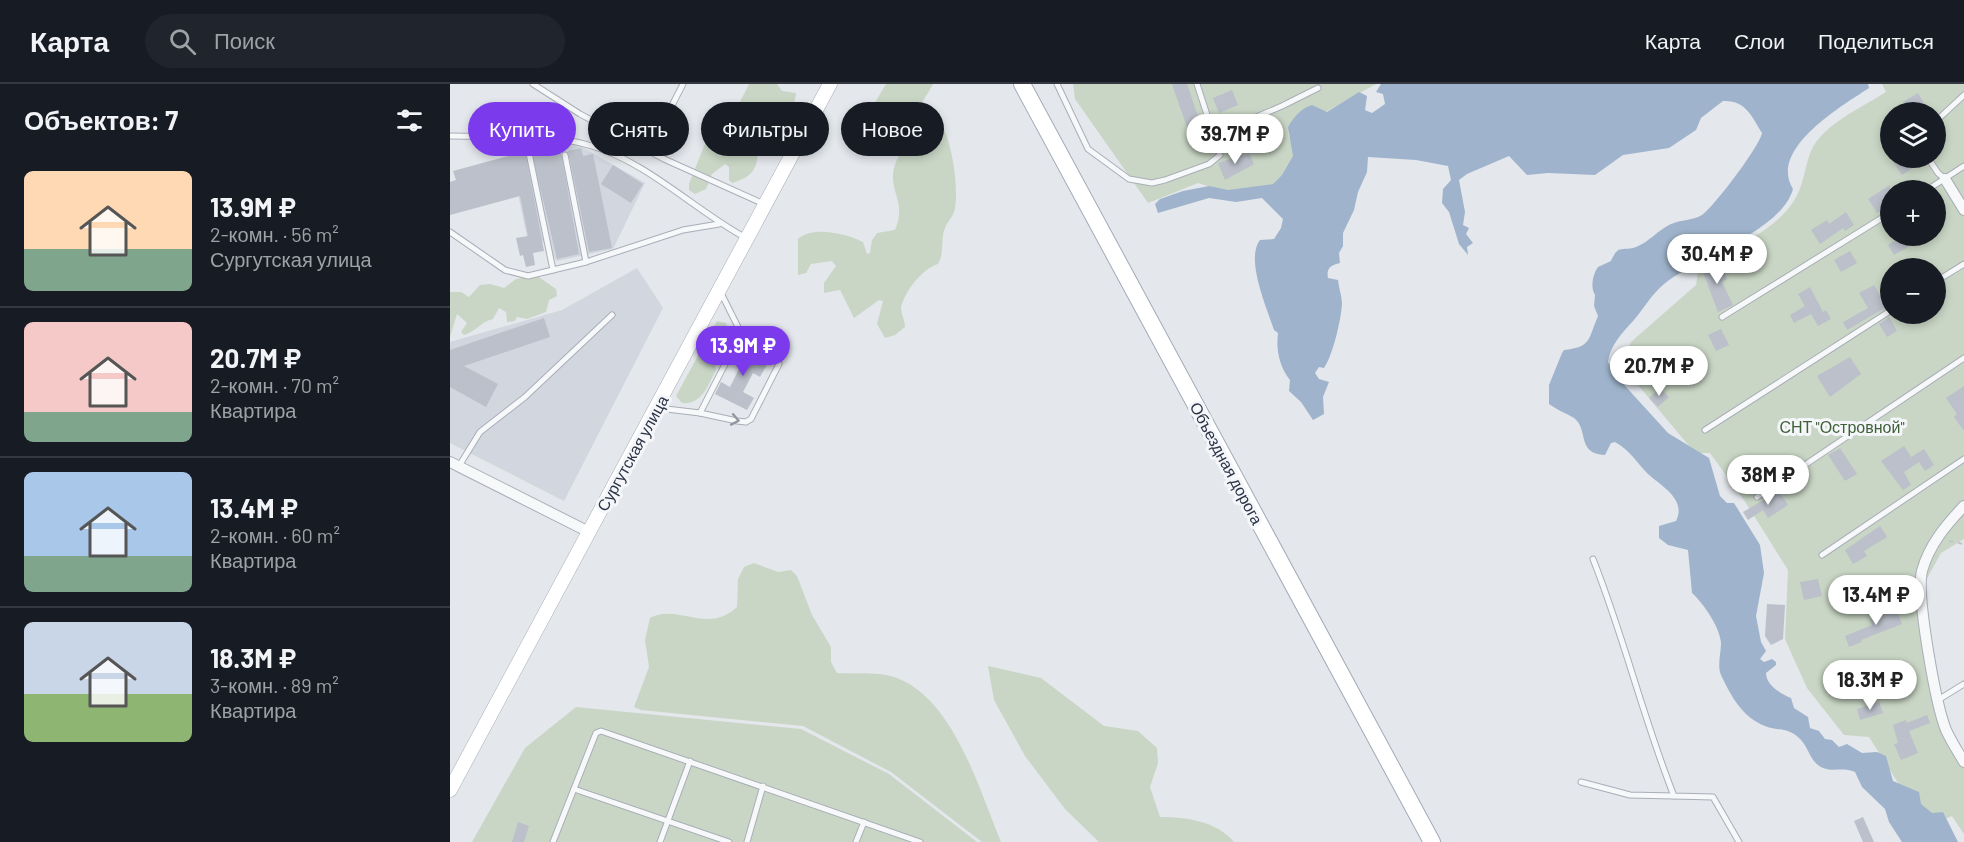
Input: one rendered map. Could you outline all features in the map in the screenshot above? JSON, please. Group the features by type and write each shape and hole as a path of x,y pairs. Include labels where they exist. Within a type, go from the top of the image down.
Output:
{"main road":[{"name":"Сургутская улица","path":"450,789 830,84"},
{"name":"Объездная дорога","path":"1024,85 1432,842"}],"street":[{"path":"1945,179 1964,210"},
{"path":"455,464 589,532"},
{"path":"1964,506 1938,536 1921,573 1925,625 1938,700 1946,729 1964,762"}],"lane":[{"path":"533,84 580,114 664,159 766,205"},
{"path":"674,102 683,84"},
{"path":"1057,84 1088,149 1130,179 1152,183 1209,164 1220,155 1197,84"},
{"path":"1214,135 1318,88"},
{"path":"1946,112 1964,95"},
{"path":"450,136 535,138 591,146 643,171 720,224 748,238"},
{"path":"530,156 553,270"},
{"path":"565,156 586,262"},
{"path":"1935,168 1945,179 1964,166"},
{"path":"1722,317 1880,219"},
{"path":"450,232 510,273 528,276 586,262 683,230 720,224"},
{"path":"1946,275 1964,264"},
{"path":"657,408 700,412 746,422 751,419 779,364 779,357 777,352 741,333 720,290"},
{"path":"455,464 480,432 525,397 612,315"},
{"path":"1705,430 1880,317"},
{"path":"700,412 741,333"},
{"path":"1757,497 1964,358"},
{"path":"1822,555 1964,459"},
{"path":"1593,559 1610,601 1653,743 1674,796"},
{"path":"1938,700 1964,684"},
{"path":"556,841 596,734 601,731 763,786 905,839 921,842"},
{"path":"660,842 690,761"},
{"path":"1581,782 1630,795 1713,797 1739,842"},
{"path":"747,842 763,786"},
{"path":"574,789 729,842"},
{"path":"856,842 864,822"}],"path":[{"path":"1938,536 1964,544"}],"shaded area":[{"path":"576,146 582,147 588,150 588,156 598,156 645,183 613,249 557,261 538,235 527,237 510,156 576,156"},
{"path":"637,268 663,308 564,501 450,443 450,342 562,310"}],"green space":[{"path":"749,84 777,84 782,91 796,93 794,102 740,102"},
{"path":"886,84 933,84 922,102 875,102"},
{"path":"1073,84 1376,84 1288,133 1299,161 1277,192 1242,197 1198,183 1148,203 1075,99"},
{"name":"СНТ \"Островной\"","path":"1882,84 1964,84 1964,539 1941,553 1919,593 1934,706 1964,766 1964,834 1952,816 1926,827 1869,737 1844,735 1807,688 1785,639 1788,570 1746,503 1710,453 1695,453 1622,366 1631,342 1696,285 1699,266 1763,231 1784,213 1799,190 1811,151 1817,141 1844,117 1886,92"},
{"path":"944,129 954,165 956,203 954,212 944,232 938,264 920,275 903,302 901,308 905,327 895,335 885,338 877,324 883,301 879,300 854,318 840,290 824,293 824,283 836,266 832,261 811,264 806,273 798,275 798,239 812,232 830,232 863,242 867,254 870,253 872,240 877,233 895,230 899,217 893,179 899,156 944,156"},
{"path":"701,154 701,156 757,156 756,166 752,172 732,183 729,180 729,167 725,164 712,174 706,189 695,194 689,190 689,184"},
{"path":"536,275 556,289 557,296 549,300 546,312 527,319 517,317 515,321 507,322 506,312 499,308 493,319 464,335 461,332 467,323 457,314 450,337 450,292 461,292 469,297 480,285 490,284 504,288 516,279"},
{"path":"717,321 726,323 729,330 714,361 716,370 704,393 695,401 682,403 676,396"},
{"path":"754,563 778,572 791,570 797,576 812,615 831,647 831,662 837,673 875,674 897,678 917,689 934,705 962,748 1001,842 982,842 891,772 803,726 641,710 634,707 649,667 645,640 650,618 660,614 704,619 726,615 737,607 738,579 744,567"},
{"path":"988,666 1041,678 1104,726 1138,731 1157,748 1158,763 1150,787 1160,817 1190,819 1210,825 1219,829 1234,842 1099,842 1065,809 1025,756 994,700"},
{"path":"576,707 801,729 889,774 977,842 472,842 525,748"}],"water":[{"path":"1381,84 1868,84 1869,88 1826,117 1799,144 1791,159 1788,174 1793,189 1785,204 1772,218 1756,231 1664,284 1618,339 1611,350 1608,362 1617,377 1668,433 1709,458 1720,496 1727,503 1734,503 1760,545 1764,573 1756,616 1761,642 1766,651 1760,659 1764,662 1772,659 1776,662 1776,665 1766,673 1768,681 1791,698 1794,708 1808,717 1810,728 1819,731 1825,739 1832,740 1839,747 1847,744 1862,753 1877,752 1886,756 1893,781 1919,792 1921,804 1932,813 1943,812 1958,842 1902,842 1889,822 1885,809 1862,787 1855,772 1823,768 1814,762 1802,741 1794,734 1765,726 1744,711 1733,698 1720,671 1721,643 1718,630 1706,609 1692,593 1688,550 1668,545 1659,538 1659,526 1676,521 1678,506 1675,500 1629,452 1615,442 1611,443 1605,455 1596,454 1590,450 1574,418 1549,404 1549,385 1562,353 1564,350 1580,347 1588,341 1598,316 1594,306 1595,295 1592,284 1598,267 1611,261 1619,250 1636,247 1671,224 1699,217 1708,210 1735,176 1759,140 1762,133 1751,116 1743,106 1731,101 1723,101 1701,118 1696,130 1669,148 1623,155 1595,175 1548,173 1527,175 1509,156 1467,174 1459,180 1465,212 1463,225 1469,228 1466,234 1473,243 1467,247 1468,255 1459,244 1449,212 1442,203 1443,189 1451,180 1448,166 1416,160 1368,157 1367,172 1358,192 1354,210 1343,233 1343,246 1339,253 1340,263 1332,266 1328,272 1328,278 1338,280 1342,304 1330,355 1324,368 1319,367 1315,373 1319,379 1329,382 1323,397 1324,414 1313,420 1301,402 1289,391 1290,380 1279,358 1278,333 1274,330 1256,271 1256,248 1260,240 1274,239 1281,228 1283,219 1262,198 1236,202 1209,198 1158,213 1155,204 1160,199 1183,191 1209,186 1228,190 1273,184 1282,175 1293,156 1288,127 1298,113 1312,105 1327,112 1359,92 1367,96 1365,110 1372,113 1385,104 1383,94 1376,92"}],"building":[{"path":"1172,84 1187,84 1203,131 1190,136"},
{"path":"1232,90 1238,105 1219,113 1213,98"},
{"path":"1918,93 1923,102 1903,102"},
{"path":"581,148 583,156 593,156 612,248 589,252 569,156 576,156 576,149"},
{"path":"1249,153 1254,164 1225,180 1218,163"},
{"path":"508,156 526,156 544,251 533,253 535,265 526,267 523,255 520,256 516,238 528,236 520,196 450,215 450,182 456,180 453,171"},
{"path":"533,156 562,156 579,254 557,259"},
{"path":"613,165 643,184 631,203 601,184"},
{"path":"1897,168 1913,168 1902,175"},
{"path":"1880,191 1880,211 1877,213 1868,199"},
{"path":"1846,212 1854,225 1845,231 1843,228 1820,244 1811,230 1827,220 1829,224"},
{"path":"1889,246 1907,246 1908,247 1894,255"},
{"path":"1850,251 1857,263 1841,272 1834,260"},
{"path":"1718,259 1727,279 1722,282 1733,305 1718,312 1701,267"},
{"path":"1874,285 1880,296 1880,311 1847,330 1843,322 1868,308 1859,293"},
{"path":"1810,287 1823,312 1826,310 1831,319 1818,326 1811,314 1794,323 1790,315 1805,306 1798,294"},
{"path":"544,318 550,337 464,366 498,384 486,407 450,387 450,350"},
{"path":"1879,324 1893,324 1897,331 1887,337"},
{"path":"1721,329 1729,345 1716,351 1708,335"},
{"path":"742,345 770,359 760,377 753,373 743,392 754,398 747,410 715,394 721,382 730,387 740,367 732,363"},
{"path":"1850,357 1861,374 1830,397 1817,376"},
{"path":"1964,386 1964,431 1954,417 1957,414 1946,398"},
{"path":"1660,388 1669,397 1658,407 1649,398"},
{"path":"1904,446 1911,457 1924,449 1934,465 1925,471 1919,462 1904,472 1911,485 1903,490 1881,461"},
{"path":"1840,448 1857,474 1845,481 1828,455"},
{"path":"1779,491 1788,505 1768,518 1763,510 1748,520 1743,512"},
{"path":"1880,526 1887,537 1864,551 1867,556 1853,564 1845,550"},
{"path":"1818,579 1822,596 1804,600 1800,582"},
{"path":"1767,604 1785,605 1783,639 1771,645 1765,636"},
{"path":"1895,605 1902,624 1849,647 1845,636 1872,625 1870,619 1885,613 1884,609"},
{"path":"1879,702 1883,713 1860,720 1857,709"},
{"path":"1927,715 1930,723 1909,731 1918,753 1901,760 1894,744 1898,743 1893,725 1906,720 1907,723"},
{"path":"1863,817 1874,842 1863,842 1854,821"},
{"path":"518,822 529,826 524,842 512,842"}]}
